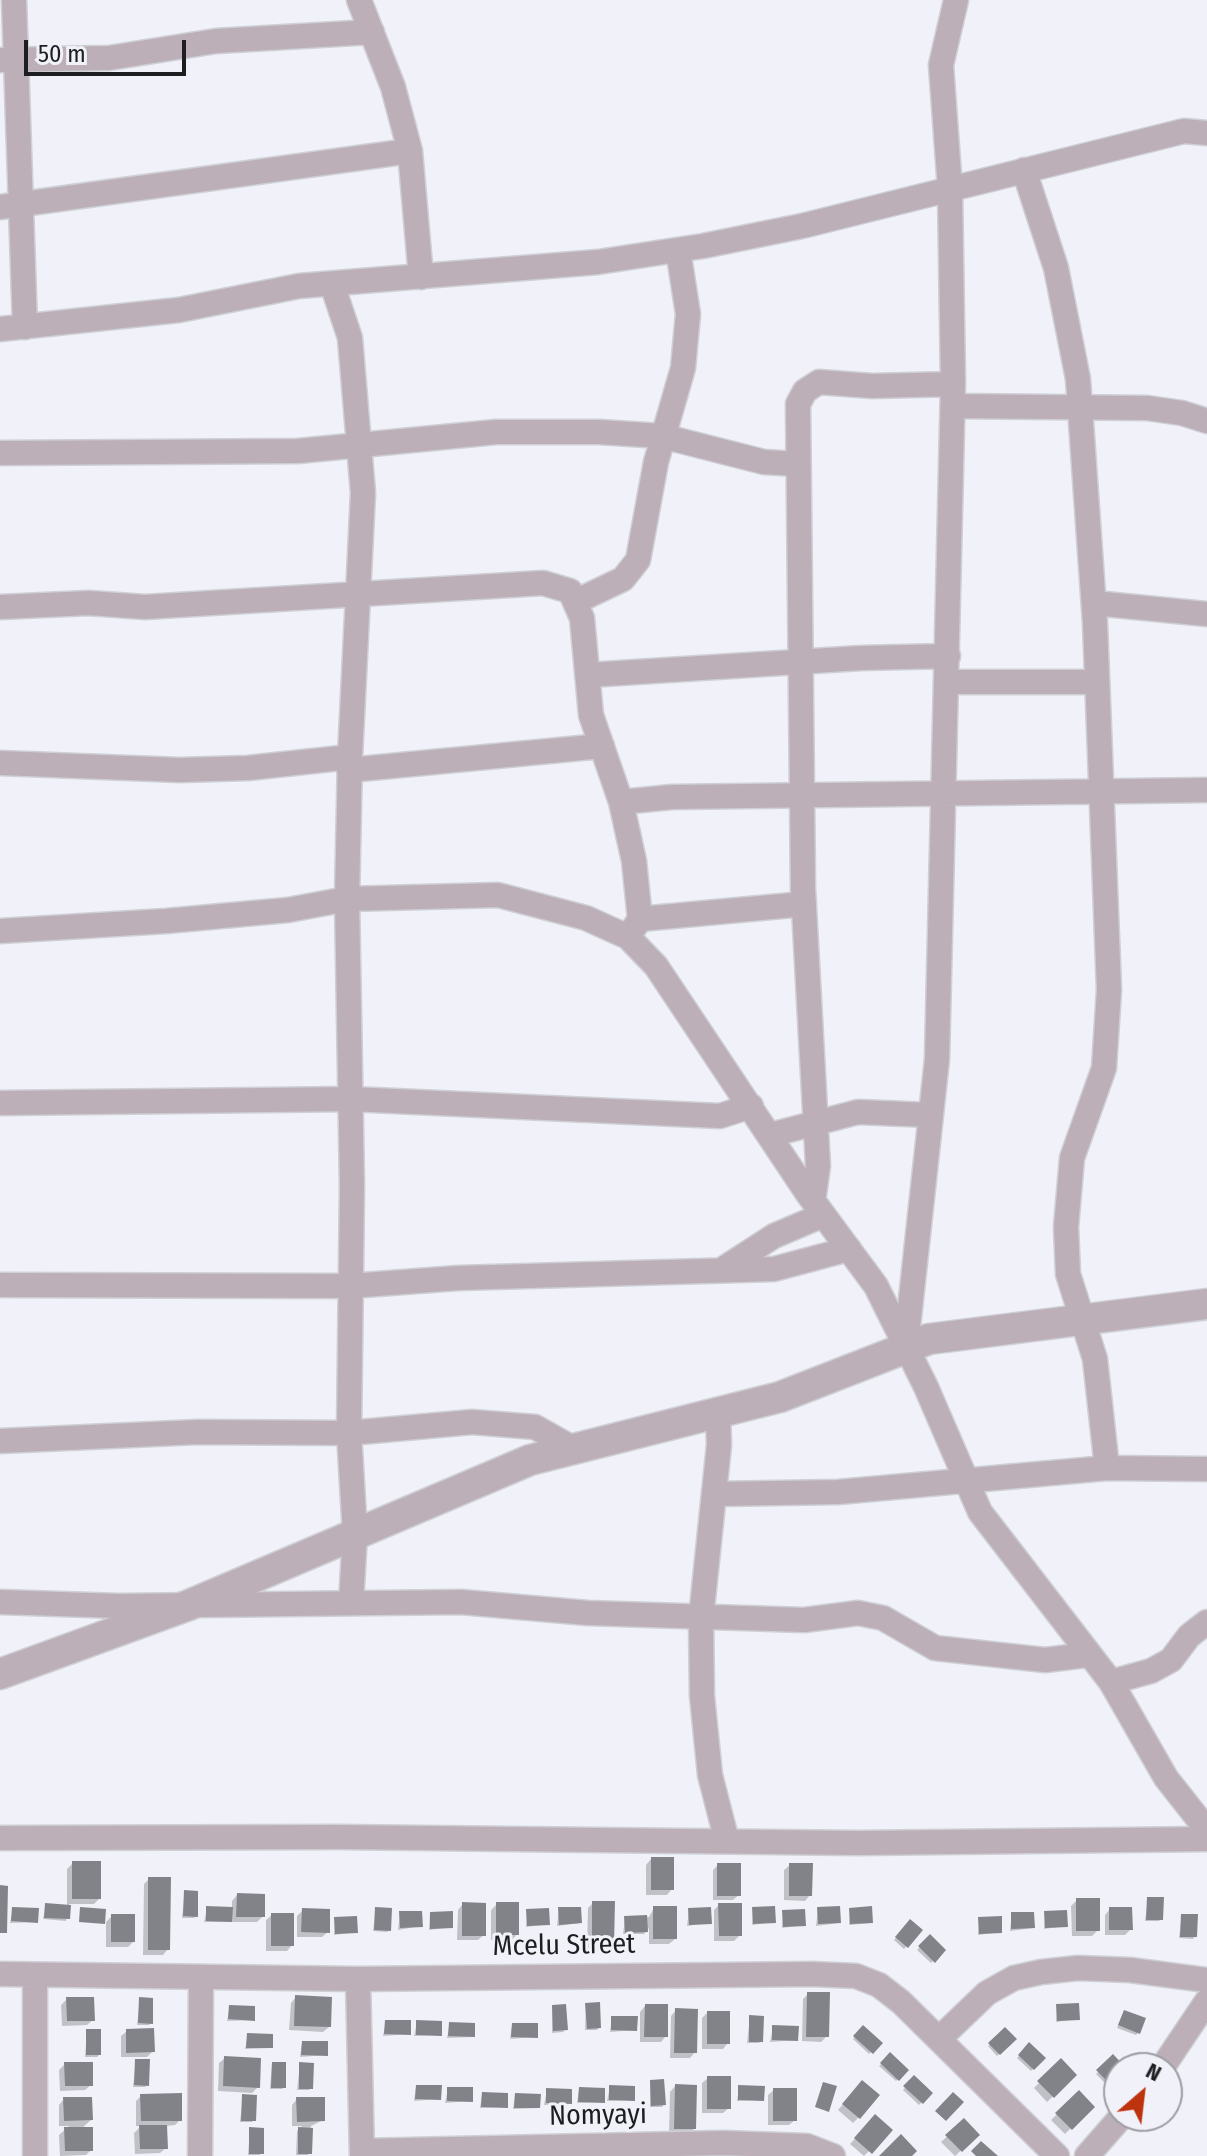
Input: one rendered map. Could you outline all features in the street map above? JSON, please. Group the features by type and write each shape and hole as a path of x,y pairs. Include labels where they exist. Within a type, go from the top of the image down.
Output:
{"street":[{"path":"14,0 9,60 10,206 25,327"},
{"path":"359,0 393,87 410,151 421,277"},
{"path":"906,1348 937,1059 953,395 950,189 941,65 956,0"},
{"path":"9,60 109,58 216,41 372,32"},
{"path":"0,329 179,310 299,286 598,262 678,250 802,226 1184,131 1207,133"},
{"path":"10,206 410,151"},
{"path":"1024,170 1056,268 1080,407 1094,603 1109,990 1104,1068 1072,1158 1066,1227 1068,1274 1095,1359 1107,1468"},
{"path":"575,602 623,579 638,560 662,436 685,355 688,314 678,250"},
{"path":"332,284 350,338 363,493 347,899 351,1099 349,1433 355,1534 351,1603"},
{"path":"818,1208 801,795 803,662 798,404 805,391 819,382 1080,407 1147,408 1182,413 1207,421"},
{"path":"0,453 298,451 496,432 599,432 662,436 764,462 797,464"},
{"path":"0,607 89,603 145,607 543,583 570,591 582,618 591,715 621,802 634,861 634,928 656,966 818,1208 876,1286 980,1512 1087,1655 1111,1682 1137,1733 1166,1778 1207,1830"},
{"path":"1094,603 1207,614"},
{"path":"588,675 948,656"},
{"path":"947,682 1097,682"},
{"path":"0,763 180,770 350,763 602,746"},
{"path":"621,802 945,792 1101,794 1207,790"},
{"path":"0,931 65,930 288,910 347,899 498,895 634,928 804,904"},
{"path":"0,1103 351,1099 720,1116 751,1106"},
{"path":"770,1135 858,1112 930,1115"},
{"path":"723,1269 818,1208"},
{"path":"0,1285 350,1286 458,1278 774,1269 849,1249"},
{"path":"0,1674 189,1605 530,1460 780,1397 929,1339 1207,1304"},
{"path":"718,1414 714,1494 701,1618 702,1696 710,1775 727,1841"},
{"path":"0,1441 198,1432 349,1433 472,1422 535,1427 574,1449"},
{"path":"714,1494 838,1492 1107,1468 1207,1469"},
{"path":"0,1602 189,1605 461,1602 701,1618 804,1620 858,1613 883,1618 935,1648 1045,1660 1087,1655"},
{"path":"1111,1682 1151,1671 1171,1660 1189,1636 1207,1622"},
{"path":"0,1838 1207,1839"},
{"path":"940,2038 987,1993 1014,1978 1041,1972 1078,1968 1130,1970 1207,1980"},
{"name":"Mcelu Street","path":"0,1974 358,1979 856,1976 879,1985 940,2038 1057,2156"},
{"path":"35,1976 35,2156"},
{"path":"200,2156 201,1977"},
{"path":"358,1979 362,2154"},
{"path":"1173,2052 1207,2001"},
{"path":"1087,2156 1108,2132"},
{"name":"Nomyayi","path":"362,2154 736,2143 807,2146 833,2156"}],"building":[{"path":"651,1857 674,1857 674,1890 651,1890"},
{"path":"72,1861 101,1861 101,1899 72,1899"},
{"path":"717,1863 741,1863 741,1896 717,1896"},
{"path":"789,1863 813,1863 812,1896 789,1896"},
{"path":"148,1877 171,1877 170,1950 148,1950"},
{"path":"0,1885 8,1886 7,1933 0,1933"},
{"path":"184,1890 198,1891 198,1917 183,1916"},
{"path":"237,1893 265,1894 265,1917 236,1917"},
{"path":"1147,1897 1164,1897 1163,1920 1146,1920"},
{"path":"1076,1898 1100,1898 1100,1931 1076,1931"},
{"path":"592,1901 615,1901 614,1946 592,1945"},
{"path":"462,1902 486,1903 486,1936 462,1936"},
{"path":"496,1902 519,1902 519,1935 496,1935"},
{"path":"45,1903 71,1905 70,1919 44,1918"},
{"path":"718,1903 742,1903 742,1936 719,1936"},
{"path":"206,1906 233,1907 232,1922 206,1921"},
{"path":"653,1906 677,1906 677,1939 653,1939"},
{"path":"775,1906 776,1923 753,1924 752,1907"},
{"path":"840,1906 841,1923 818,1924 817,1907"},
{"path":"872,1906 873,1923 850,1924 849,1908"},
{"path":"12,1907 39,1908 38,1923 11,1921"},
{"path":"80,1907 106,1909 105,1924 79,1922"},
{"path":"375,1907 392,1908 391,1931 374,1930"},
{"path":"558,1907 581,1907 582,1923 559,1925"},
{"path":"711,1907 712,1924 689,1925 688,1908"},
{"path":"1109,1907 1132,1907 1133,1930 1109,1930"},
{"path":"302,1908 330,1909 330,1933 301,1932"},
{"path":"549,1908 550,1925 527,1926 526,1909"},
{"path":"805,1909 806,1926 783,1927 782,1910"},
{"path":"1067,1910 1068,1927 1045,1928 1044,1911"},
{"path":"399,1911 422,1911 423,1927 400,1928"},
{"path":"453,1911 453,1928 430,1929 430,1912"},
{"path":"1011,1912 1034,1912 1035,1928 1011,1929"},
{"path":"271,1913 294,1913 294,1946 271,1946"},
{"path":"111,1914 135,1914 135,1942 111,1942"},
{"path":"1181,1914 1198,1914 1197,1937 1180,1937"},
{"path":"647,1915 648,1932 625,1933 624,1916"},
{"path":"357,1916 358,1933 335,1934 334,1917"},
{"path":"1002,1916 1002,1933 979,1934 978,1917"},
{"path":"910,1919 923,1930 908,1948 895,1937"},
{"path":"930,1934 946,1950 935,1963 918,1946"},
{"path":"807,1992 830,1992 829,2037 806,2037"},
{"path":"295,1995 332,1997 331,2027 294,2026"},
{"path":"66,1997 94,1997 95,2021 67,2021"},
{"path":"139,1997 153,1998 153,2024 138,2023"},
{"path":"600,2002 601,2028 587,2029 585,2003"},
{"path":"1079,2003 1080,2020 1057,2021 1056,2004"},
{"path":"566,2004 568,2030 553,2031 552,2005"},
{"path":"645,2004 668,2004 668,2037 644,2037"},
{"path":"229,2005 255,2006 255,2021 228,2019"},
{"path":"675,2008 698,2009 697,2053 674,2053"},
{"path":"1124,2010 1146,2018 1140,2034 1118,2025"},
{"path":"707,2011 730,2011 730,2044 707,2044"},
{"path":"749,2015 764,2016 763,2042 749,2042"},
{"path":"611,2016 638,2016 637,2031 611,2030"},
{"path":"385,2020 411,2020 411,2035 384,2034"},
{"path":"416,2020 442,2021 442,2036 416,2035"},
{"path":"449,2022 475,2023 475,2037 448,2036"},
{"path":"512,2023 538,2023 538,2038 511,2037"},
{"path":"772,2025 799,2026 798,2041 772,2040"},
{"path":"863,2025 883,2043 873,2054 853,2036"},
{"path":"1005,2027 1017,2039 1000,2055 988,2043"},
{"path":"154,2028 155,2052 126,2053 126,2029"},
{"path":"86,2029 101,2029 101,2055 86,2055"},
{"path":"247,2033 273,2034 273,2048 246,2048"},
{"path":"302,2041 328,2041 328,2056 301,2055"},
{"path":"1029,2042 1046,2058 1034,2070 1018,2055"},
{"path":"890,2052 909,2070 899,2081 880,2063"},
{"path":"224,2056 261,2058 260,2088 223,2086"},
{"path":"1061,2058 1077,2075 1054,2098 1037,2081"},
{"path":"135,2059 150,2059 149,2086 134,2085"},
{"path":"64,2062 93,2062 93,2086 65,2086"},
{"path":"272,2062 286,2062 286,2088 271,2088"},
{"path":"299,2062 314,2063 313,2089 299,2089"},
{"path":"1103,2063 1103,2077 1096,2070"},
{"path":"914,2075 933,2093 923,2104 903,2086"},
{"path":"707,2076 731,2076 731,2109 707,2109"},
{"path":"664,2079 666,2105 651,2106 650,2080"},
{"path":"862,2080 880,2095 860,2119 842,2104"},
{"path":"823,2082 837,2086 829,2112 815,2107"},
{"path":"675,2084 697,2085 696,2129 674,2129"},
{"path":"416,2085 442,2085 441,2100 415,2099"},
{"path":"609,2085 635,2086 635,2101 609,2100"},
{"path":"738,2085 765,2086 764,2101 738,2100"},
{"path":"447,2087 473,2087 473,2102 447,2101"},
{"path":"579,2087 605,2088 605,2103 578,2102"},
{"path":"546,2088 572,2089 572,2104 546,2103"},
{"path":"773,2088 797,2088 797,2121 773,2121"},
{"path":"1079,2090 1095,2107 1072,2130 1055,2113"},
{"path":"482,2092 508,2093 508,2108 481,2107"},
{"path":"953,2092 964,2102 946,2121 935,2111"},
{"path":"182,2093 182,2121 141,2121 140,2094"},
{"path":"515,2093 541,2094 540,2108 514,2108"},
{"path":"242,2094 257,2095 256,2121 241,2121"},
{"path":"63,2097 92,2097 93,2120 64,2121"},
{"path":"296,2097 325,2097 325,2121 297,2122"},
{"path":"875,2114 893,2130 872,2154 854,2138"},
{"path":"964,2118 980,2135 962,2152 945,2135"},
{"path":"139,2125 167,2125 168,2149 140,2149"},
{"path":"64,2127 93,2127 93,2151 65,2151"},
{"path":"249,2127 264,2128 264,2154 249,2154"},
{"path":"298,2127 313,2128 312,2154 298,2154"},
{"path":"901,2134 917,2151 912,2156 879,2156"},
{"path":"981,2141 998,2156 976,2156 971,2151"}]}
